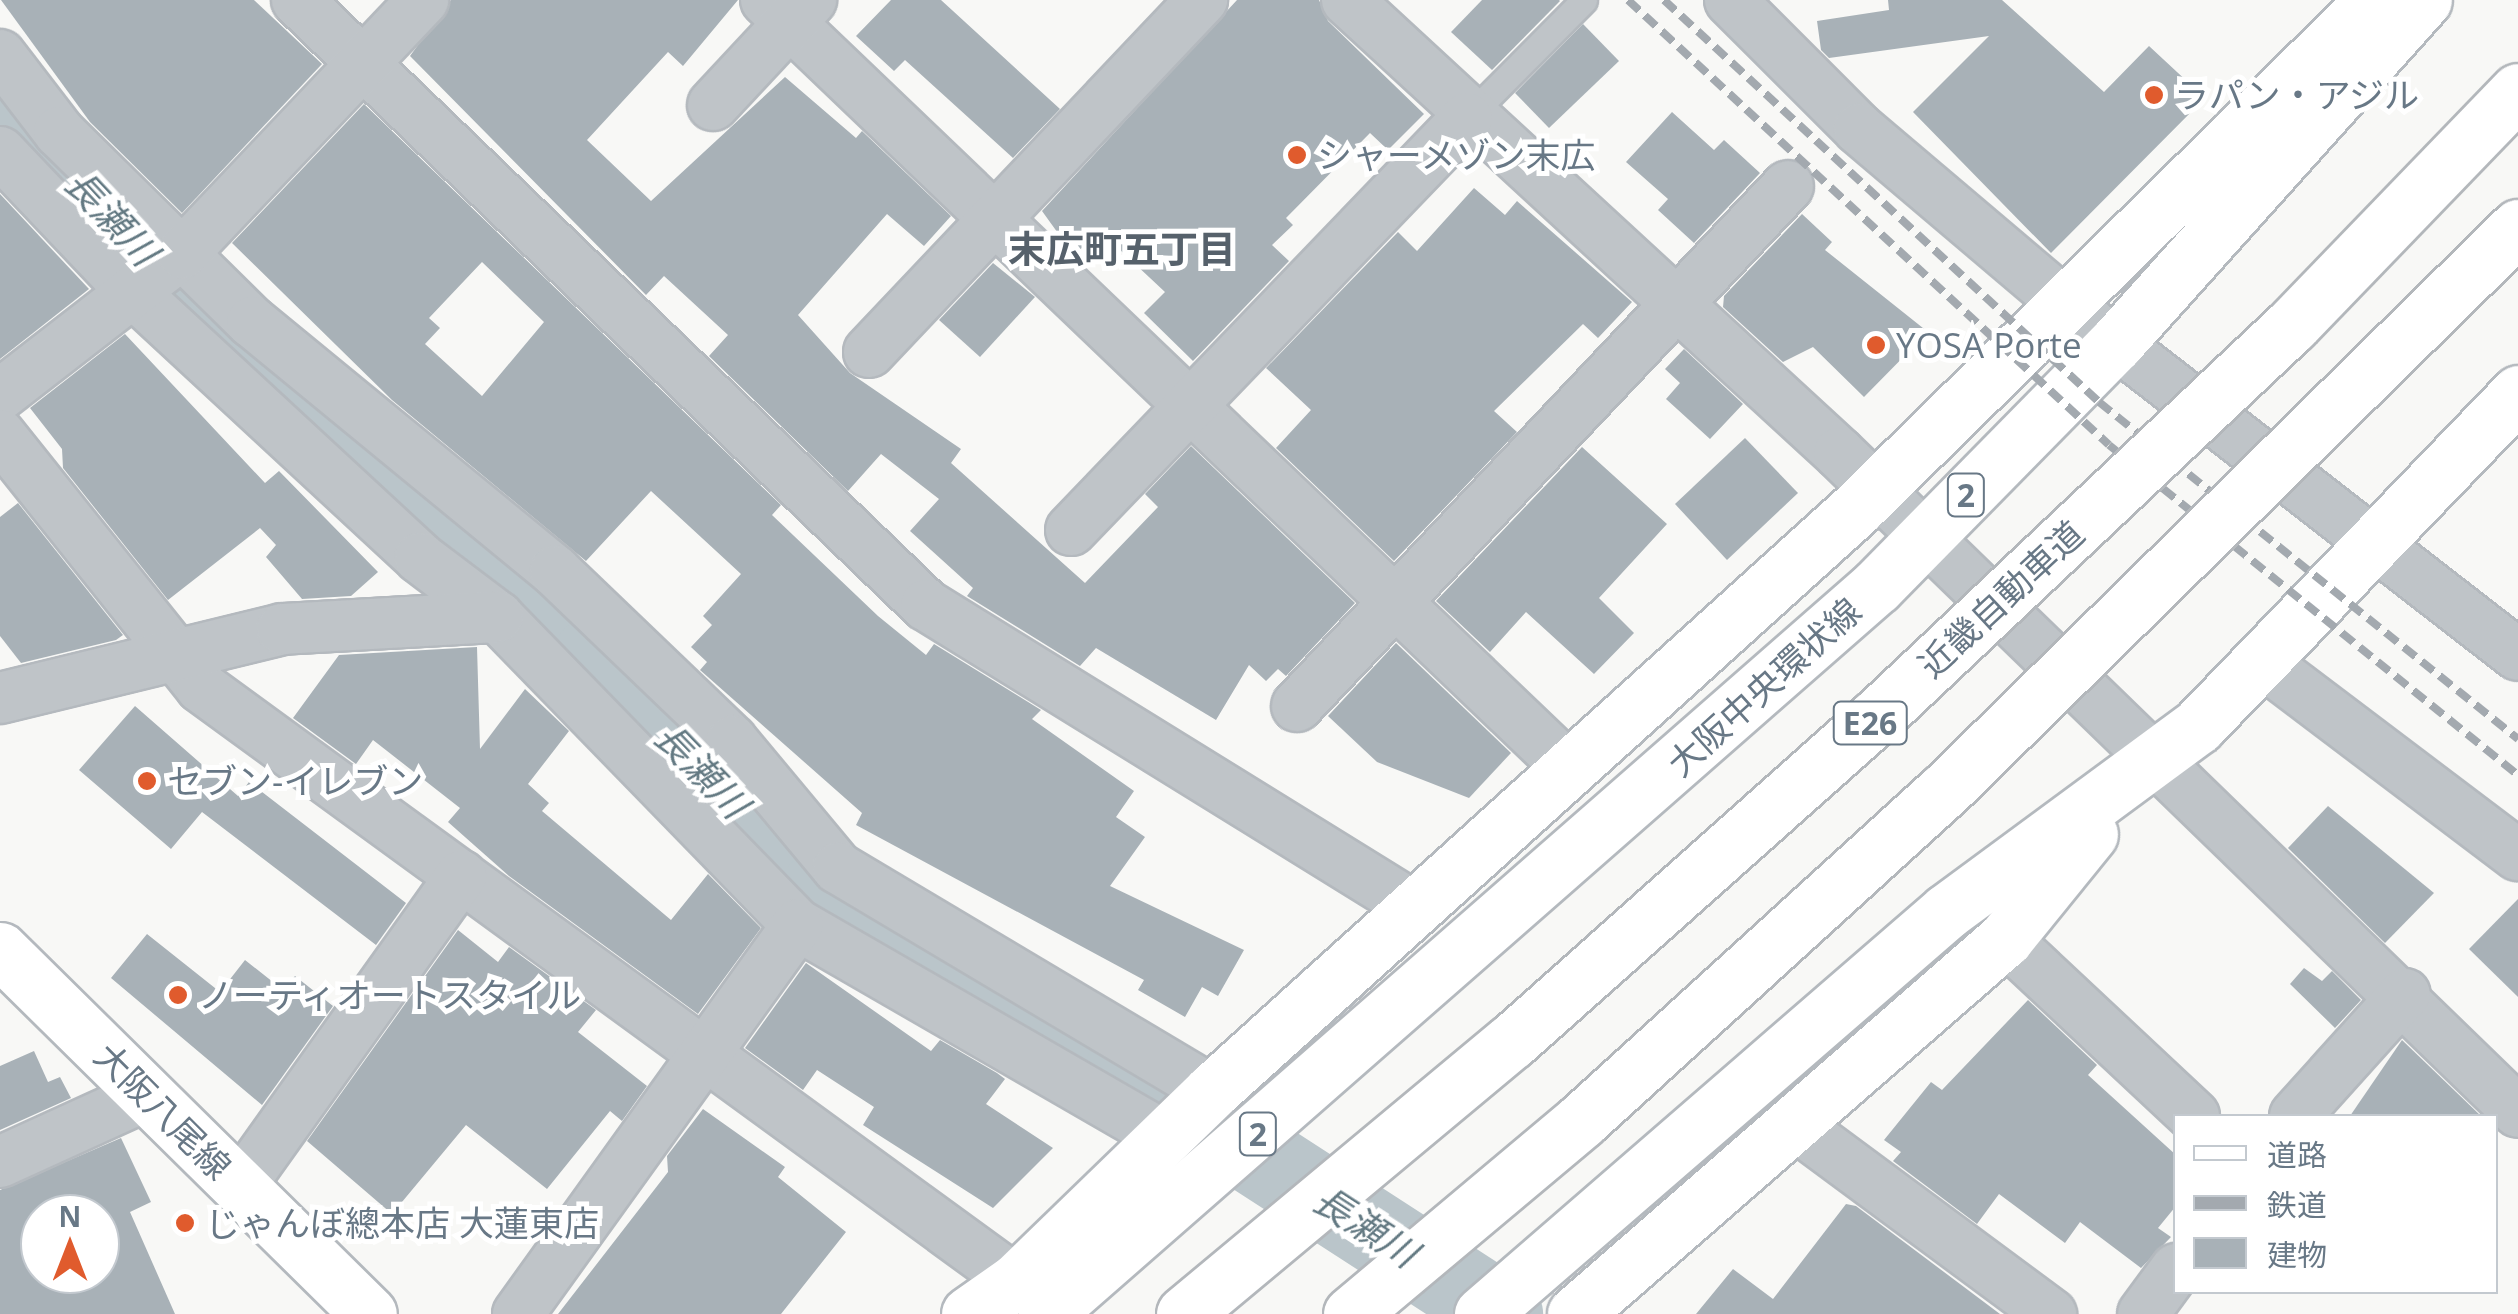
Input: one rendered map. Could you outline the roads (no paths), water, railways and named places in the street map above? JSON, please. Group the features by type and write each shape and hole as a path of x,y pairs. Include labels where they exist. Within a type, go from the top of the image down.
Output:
{"main road":[{"path":"969,1314 1031,1298 1165,1136 1875,489 2374,0"},
{"name":"大阪中央環状線","path":"1031,1298 1469,952 1924,536 2116,343 2424,0"},
{"name":"近畿自動車道","path":"1184,1314 1512,1042 1874,719 2292,325 2518,91"},
{"path":"1351,1314 1582,1120 1944,792 2518,227"},
{"path":"1482,1314 1650,1175 1947,911 2143,774 2265,664 2369,540 2518,393"},
{"path":"1593,1310 2005,939 2143,774"},
{"name":"大阪八尾線","path":"0,950 369,1314"}],"street":[{"path":"297,0 926,605 1416,908"},
{"path":"0,395 183,253 422,0"},
{"path":"869,352 994,214 1202,0"},
{"path":"1347,0 1467,118 1924,536 2143,774 2405,994 2518,1112"},
{"path":"1730,0 1859,129 2064,303 2518,654"},
{"path":"713,106 789,7 994,214 1570,769"},
{"path":"0,54 59,132 252,322 555,572 732,741 838,868 1212,1091"},
{"path":"1071,530 1467,118"},
{"path":"0,152 133,292 420,558 498,617 798,925 1165,1136"},
{"path":"1296,706 1788,186"},
{"path":"0,435 200,687 703,1052 1031,1298"},
{"path":"0,698 178,658 282,629 498,617"},
{"path":"2265,664 2518,855"},
{"path":"240,1186 461,876"},
{"path":"518,1314 798,925"},
{"path":"2005,939 2192,1114"},
{"path":"2297,1114 2405,994"},
{"path":"0,1162 147,1095"},
{"path":"1798,1126 2052,1314"},
{"path":"2143,1314 2173,1273"}],"lane":[{"path":"1467,118 1584,0"}],"waterway":[{"name":"長瀬川","path":"0,99 210,321 594,657 819,893 1126,1071 1502,1314"}],"railway":[{"path":"1628,0 2109,445 2518,775"},
{"path":"1664,0 2099,402 2518,739"}],"place":[{"name":"ラパン・アジル","path":"2154,95"},
{"name":"シャーメゾン末広","path":"1297,155"},
{"name":"YOSA Porte","path":"1876,345"},
{"name":"セブン-イレブン","path":"147,781"},
{"name":"ノーティオートスタイル","path":"178,995"},
{"name":"じゃんぼ總本店 大蓮東店","path":"185,1223"}],"district":[{"name":"末広町五丁目","path":"1122,249"}]}
